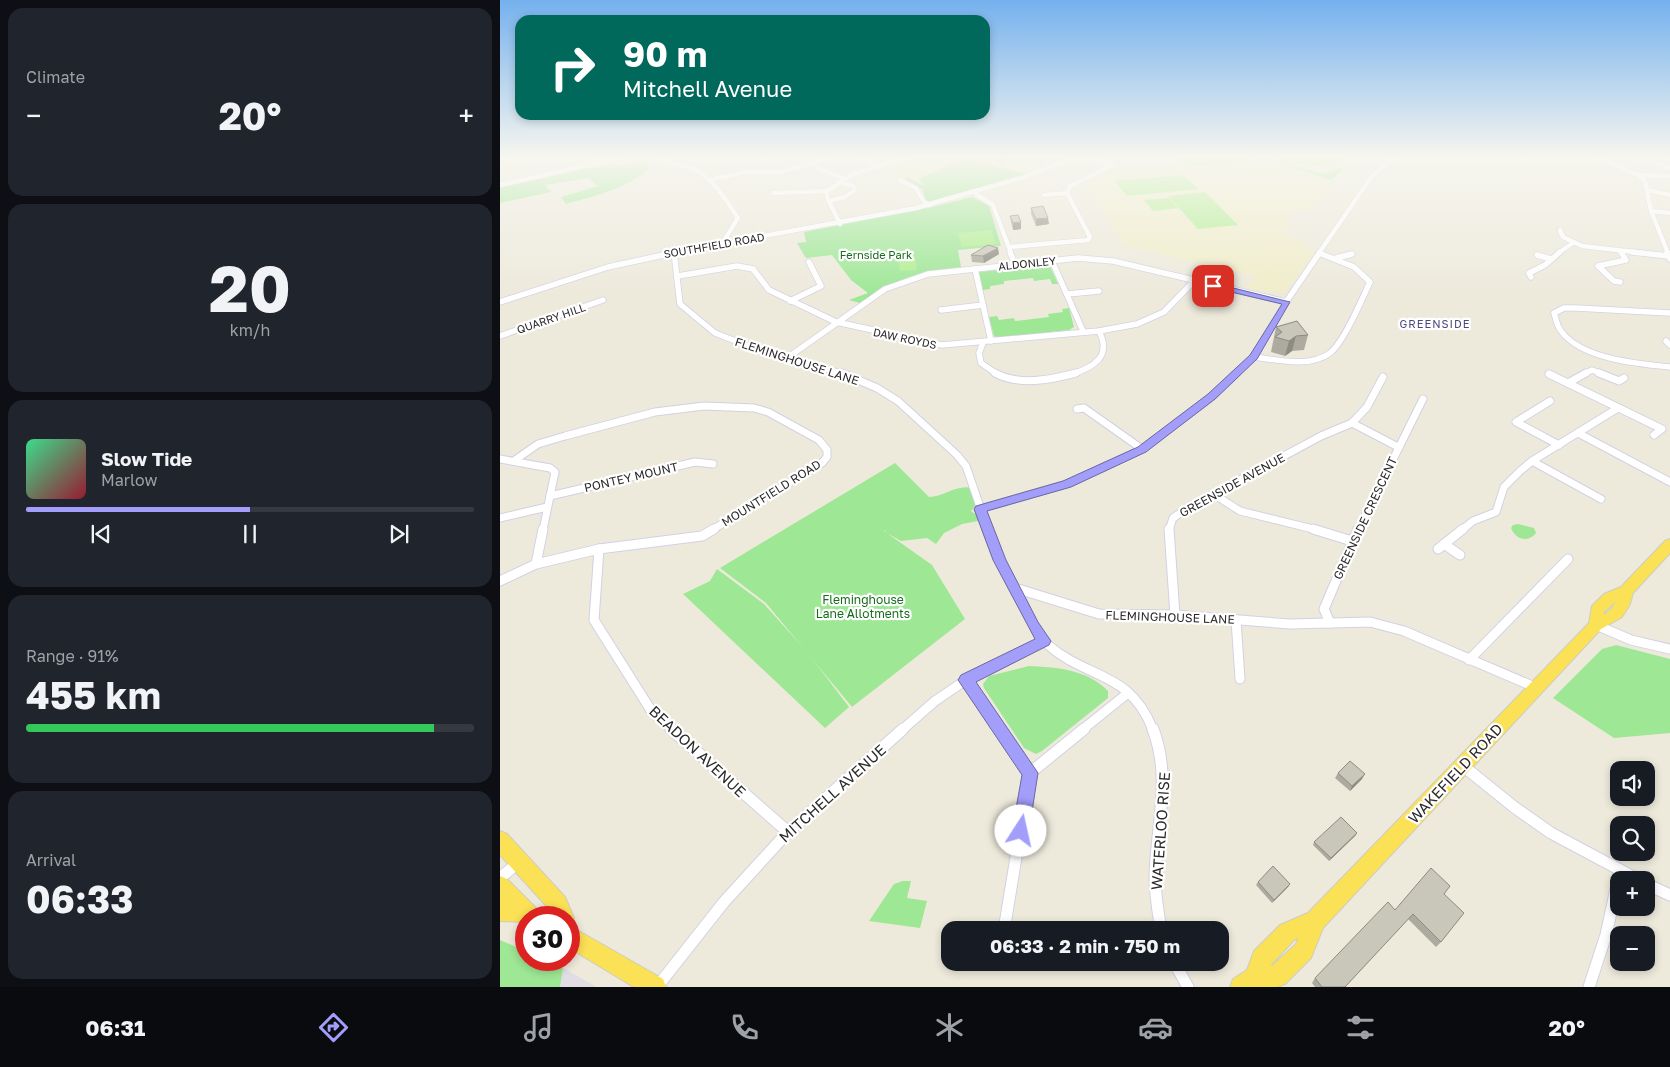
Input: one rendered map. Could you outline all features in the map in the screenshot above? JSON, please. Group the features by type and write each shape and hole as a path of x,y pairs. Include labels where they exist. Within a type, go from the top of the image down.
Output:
{"highway":[{"name":"WAKEFIELD ROAD","path":"1248,982 1277,976 1304,951 1314,921 1596,625 1613,618 1624,606 1626,592 1670,544"},
{"path":"506,851 559,906"},
{"path":"500,886 520,906"},
{"path":"500,911 515,913"},
{"path":"580,940 656,987"}],"street":[{"path":"723,242 738,218 729,204"},
{"path":"830,204 840,224"},
{"name":"SOUTHFIELD ROAD","path":"500,302 625,262 723,242 840,224 934,204"},
{"path":"992,204 1009,247 1014,265"},
{"path":"1009,247 1088,240 1090,237 1073,204"},
{"path":"980,509 1067,484 1142,449 1212,396 1254,357 1286,302 1353,204"},
{"path":"1650,204 1669,258"},
{"path":"1651,211 1670,213"},
{"path":"1560,230 1563,237 1573,243 1621,252 1636,251 1669,258"},
{"path":"1531,277 1529,273 1573,243"},
{"name":"FLEMINGHOUSE LANE","path":"674,252 680,304 715,333 787,358 835,370 877,388 898,401 957,455 966,466 1000,560 1015,588 1099,614 1175,615 1290,624 1370,622 1404,631 1537,688"},
{"path":"1620,282 1614,282 1598,266 1626,260 1621,252"},
{"path":"1254,357 1286,362 1319,358 1332,352 1370,282 1363,273 1336,258 1320,254"},
{"path":"1336,258 1352,254"},
{"path":"1537,255 1551,259"},
{"name":"ALDONLEY","path":"787,358 836,322 898,283 928,274 1052,260 1078,258 1114,261 1286,302"},
{"path":"1052,260 1083,331"},
{"path":"790,301 821,286 809,262"},
{"name":"DAW ROYDS","path":"678,276 737,266 753,269 769,290 836,322 942,345 982,343 1083,331 1099,331 1138,324 1164,312 1194,281"},
{"path":"975,269 991,341"},
{"path":"1067,294 1099,291"},
{"name":"QUARRY HILL","path":"500,336 603,300"},
{"path":"941,310 983,305"},
{"path":"1670,312 1564,308 1554,313 1560,330 1570,340 1583,348 1630,361 1670,367"},
{"path":"982,343 979,353 981,364 1012,380 1033,381 1066,377 1083,371 1097,362 1104,351 1104,341 1099,331"},
{"path":"1568,384 1592,370 1619,381 1624,378"},
{"path":"1549,374 1662,429 1654,435"},
{"name":"GREENSIDE AVENUE","path":"1175,615 1169,528 1173,518 1186,509 1321,436 1352,423 1367,407 1383,377"},
{"name":"GREENSIDE CRESCENT","path":"1330,623 1324,609 1352,541 1398,448 1417,415 1423,399"},
{"path":"1550,401 1516,422 1559,445"},
{"name":"MOUNTFIELD ROAD","path":"500,581 536,564 599,549 702,536 822,463 827,457 827,450 819,440 768,412 754,408 690,407 655,412 538,444 515,460"},
{"path":"1077,409 1084,408 1142,449"},
{"path":"1460,555 1441,547 1473,521 1496,512 1504,487 1532,461 1618,408"},
{"path":"1352,423 1398,448"},
{"path":"1578,433 1670,482"},
{"path":"500,459 515,460 550,468 555,472 536,564"},
{"path":"1532,461 1601,499"},
{"name":"PONTEY MOUNT","path":"550,496 695,462 712,464"},
{"path":"1215,495 1240,512 1352,541"},
{"path":"500,518 547,507"},
{"name":"BEADON AVENUE","path":"599,549 594,620 652,712 788,832"},
{"path":"1469,660 1568,559"},
{"name":"WATERLOO RISE","path":"1015,588 1033,626 1044,641 1071,660 1112,679 1139,704 1149,718 1158,737 1164,762 1166,790 1154,872 1156,914 1158,921"},
{"path":"1236,620 1240,679"},
{"path":"1596,625 1631,640 1670,649"},
{"name":"MITCHELL AVENUE","path":"656,987 724,902 788,832 935,701 966,680 1044,641"},
{"path":"966,680 1030,773"},
{"path":"1005,921 1030,773 1128,693"},
{"path":"1462,766 1551,833 1620,871"},
{"path":"500,878 506,851"},
{"path":"1655,888 1670,895"},
{"path":"1590,987 1610,916"},
{"path":"1179,971 1188,987"}],"shaded area":[{"path":"1099,204 1314,204 1309,210 1292,212 1285,233 1306,244 1305,247 1316,249 1285,293 1245,289 1255,276 1124,246"},
{"path":"563,971 568,971 597,987 560,987"}],"green space":[{"name":"Fernside Park","path":"944,204 985,204 989,206 1001,246 958,250 961,267 909,279 885,289 860,303 849,300 868,293 851,280 832,255 806,258 797,243 806,242 804,232"},
{"path":"1147,204 1174,204 1178,208 1153,211"},
{"path":"1175,204 1217,204 1238,225 1198,229"},
{"path":"991,230 996,244 962,247 958,233"},
{"path":"915,255 917,270 900,271 898,257"},
{"path":"1046,264 1050,266 1058,284 1052,284 1050,279 1034,281 1033,278 1004,281 1004,284 990,286 990,289 983,290 979,272"},
{"path":"1069,308 1074,327 1069,330 999,338 994,336 989,317 997,316 999,320 1014,318 1015,321 1049,317 1048,314 1063,312 1062,309"},
{"name":"Fleminghouse Lane Allotments","path":"895,463 929,497 955,489 972,488 977,504 971,511 979,517 978,521 962,524 944,533 936,544 927,538 901,541 887,533 932,565 965,619 852,707 766,603 720,568"},
{"path":"1518,524 1534,528 1536,533 1529,538 1522,539 1511,528 1513,525"},
{"path":"717,569 764,604 808,653 849,707 825,728 683,594 710,581"},
{"path":"1616,645 1670,659 1670,733 1614,738 1553,698 1602,649"},
{"path":"1029,666 1050,667 1082,674 1091,678 1108,691 1108,698 1036,754 1024,748 983,684 989,676"},
{"path":"911,881 907,898 927,901 920,928 869,921 894,884"},
{"path":"500,940 515,946 515,971 563,971 560,987 500,987"}],"building":[{"path":"1043,206 1048,218 1036,219 1031,208"},
{"path":"1018,215 1021,222 1013,223 1010,216"},
{"path":"988,245 998,248 983,256 971,255"},
{"path":"1297,321 1308,335 1296,336 1289,341 1275,337 1282,332 1276,327"},
{"path":"1350,761 1365,774 1352,786 1338,773"},
{"path":"1341,817 1357,833 1331,858 1314,842"},
{"path":"1273,866 1290,884 1274,900 1258,882"},
{"path":"1431,868 1450,886 1444,894 1464,913 1441,942 1413,914 1345,987 1322,987 1315,978 1388,902 1395,910"}],"district":[{"name":"GREENSIDE","path":"1435,323"}],"route":[{"path":"1021,831 1030,773 966,680 1016,657 1044,641 1033,626 1000,560 980,509 1042,493 1067,484 1142,449 1212,396 1254,357 1286,302 1213,286"}]}
